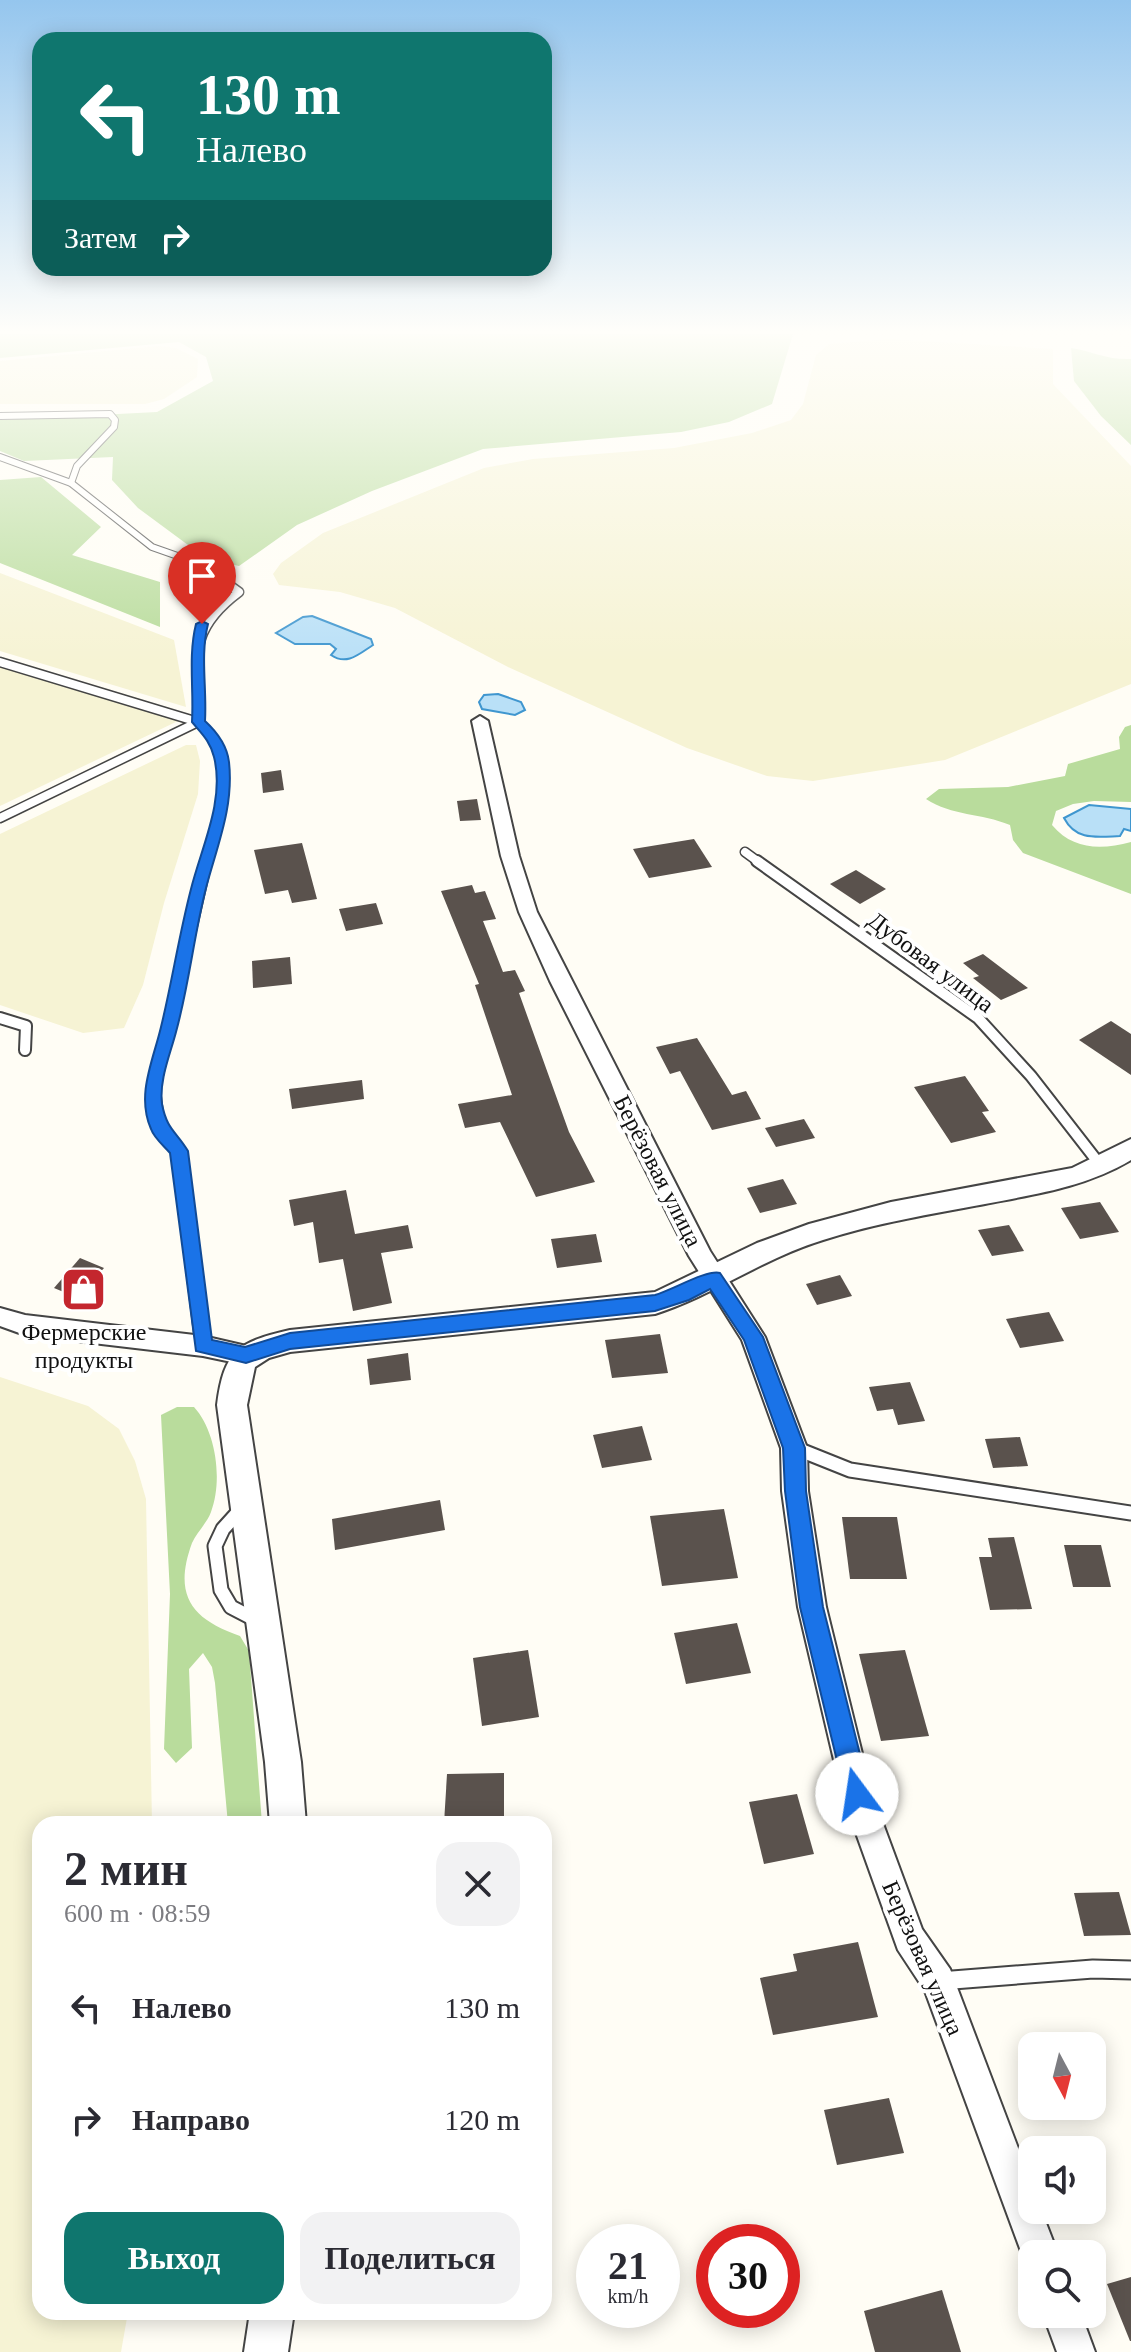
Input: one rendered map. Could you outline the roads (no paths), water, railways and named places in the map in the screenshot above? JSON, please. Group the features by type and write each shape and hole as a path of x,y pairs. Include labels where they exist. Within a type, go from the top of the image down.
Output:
{"street":[{"name":"Берёзовая улица","path":"480,721 510,856 528,912 560,981 713,1278 753,1337 794,1448 795,1491 812,1607 857,1794 909,1939 938,1981 1035,2240"},
{"path":"287,1816 283,1762 232,1405 235,1374 246,1355 263,1347 290,1341 655,1303 682,1295 749,1258 798,1239 868,1219 1077,1176 1131,1148"},
{"path":"0,1317 25,1325 203,1346 246,1355"},
{"path":"266,2352 271,2320"},
{"path":"1067,2328 1076,2352"}],"lane":[{"path":"71,483 77,466 98,444"},
{"path":"0,457 71,483 152,547 208,567 239,592 220,604 202,624 196,647 200,686 198,722"},
{"path":"0,662 198,722 213,735 222,760 222,794 216,833 198,888 168,1031 157,1067 153,1100 159,1129 179,1151 203,1346"},
{"path":"0,818 198,722"},
{"name":"Дубовая улица","path":"745,852 978,1018 1031,1076 1101,1166"},
{"path":"0,1018 26,1026 25,1050"},
{"path":"794,1448 850,1470 1131,1513"},
{"path":"938,1981 1093,1969 1131,1970"}],"water":[{"path":"312,616 371,639 373,645 353,658 342,659 331,655 336,649 330,644 295,644 276,633 303,617"},
{"path":"498,694 521,702 525,710 515,715 482,709 479,702 484,695"},
{"path":"1089,805 1131,809 1131,831 1124,829 1120,836 1095,837 1074,831 1064,818"}],"place":[{"name":"Фермерские продукты","path":"84,1290"}]}
